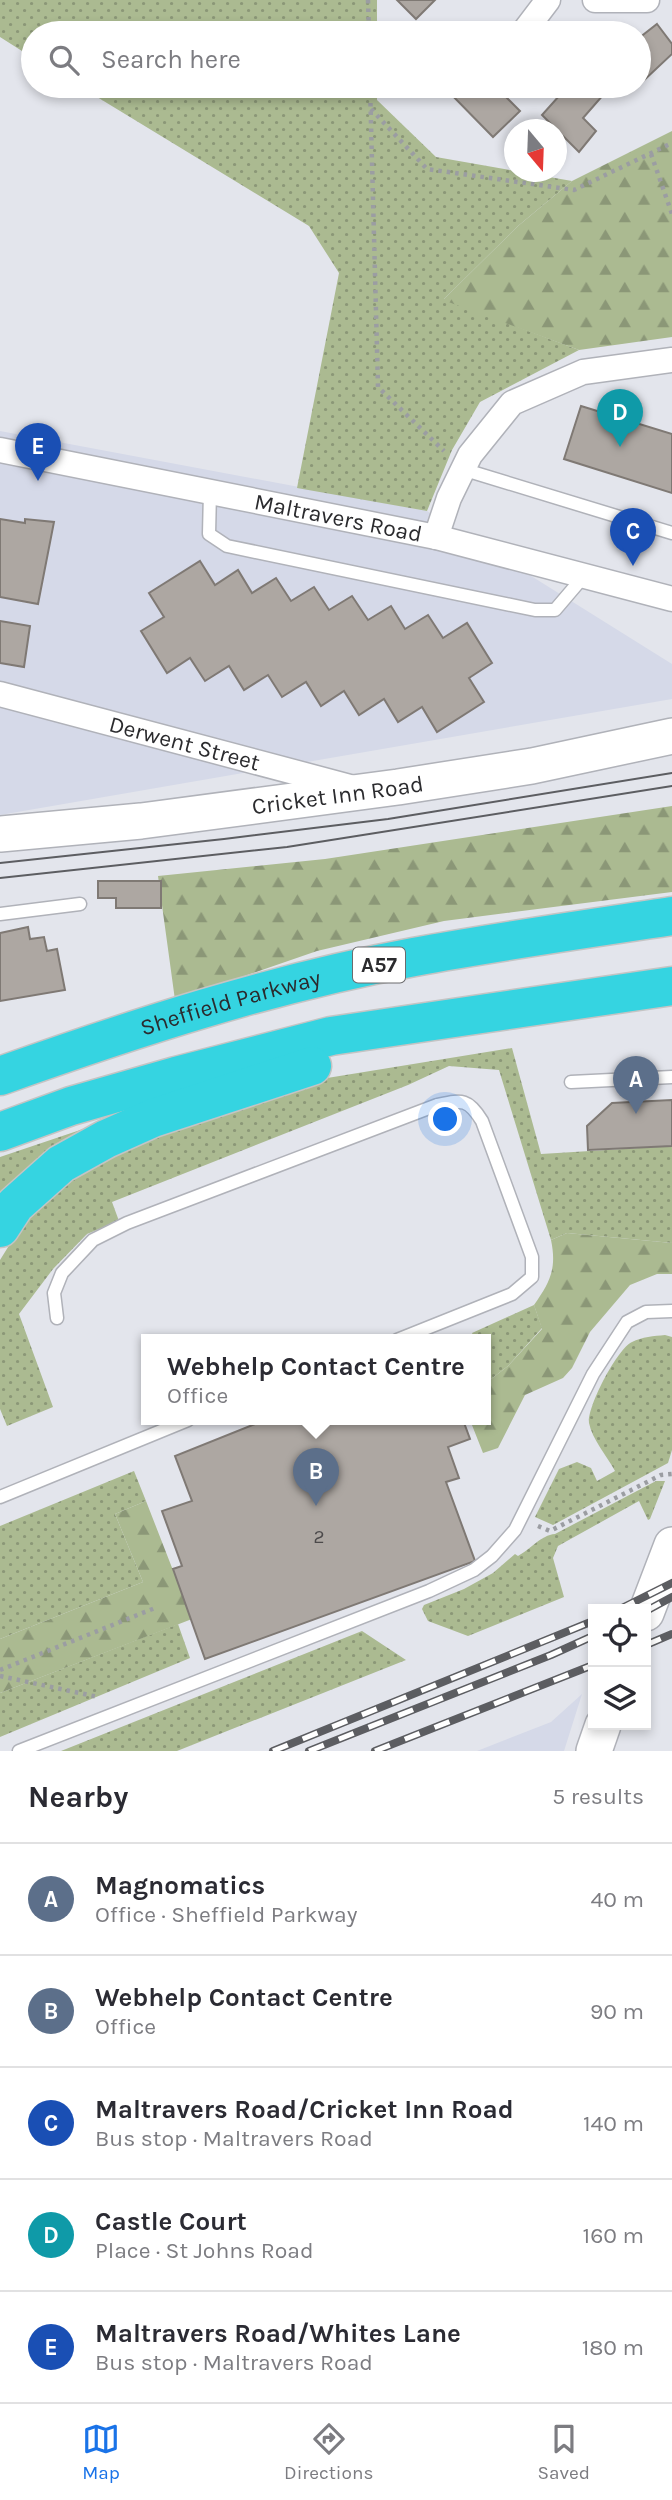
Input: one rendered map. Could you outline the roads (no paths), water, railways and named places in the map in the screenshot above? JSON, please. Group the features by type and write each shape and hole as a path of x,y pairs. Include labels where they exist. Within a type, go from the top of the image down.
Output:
{"highway":[{"name":"Sheffield Parkway","path":"0,1076 196,1011 309,981 412,957 672,916"},
{"path":"0,1132 71,1106 150,1083 318,1040 477,1013 672,986"},
{"path":"0,1228 15,1206 61,1164 106,1139 153,1118 477,1013"}],"street":[{"path":"532,21 548,0"},
{"path":"595,0 647,0"},
{"path":"436,537 449,498 470,454 512,403 583,372 672,360"},
{"name":"Maltravers Road","path":"0,450 436,537 672,598"},
{"name":"Derwent Street","path":"0,694 368,791"},
{"name":"Cricket Inn Road","path":"0,834 141,821 368,791 532,766 672,736"},
{"path":"649,1604 672,1545"},
{"path":"594,1751 601,1730"}],"lane":[{"path":"462,469 672,533"},
{"path":"210,492 209,534 226,546 535,610 555,610 584,576"},
{"path":"0,914 80,904"},
{"path":"571,1082 672,1077"},
{"path":"57,1318 54,1293 62,1273 93,1240 127,1223 437,1105 459,1101 473,1106 482,1121 532,1257 532,1277 512,1294 412,1334"},
{"path":"19,1751 459,1578 492,1556 521,1518 593,1374 623,1328 640,1314 672,1311"},
{"path":"1,1493 175,1425"}],"tram line":[{"path":"0,863 388,819 672,773"},
{"path":"0,878 287,847 672,786"}],"railway":[{"path":"630,1604 672,1583"},
{"path":"651,1608 672,1597"},
{"path":"273,1751 588,1623"},
{"path":"651,1643 672,1634"},
{"path":"309,1751 588,1638"},
{"path":"375,1751 588,1667"}],"place":[{"name":"Castle Court","path":"620,447"},
{"name":"Maltravers Road/Whites Lane","path":"38,481"},
{"name":"Maltravers Road/Cricket Inn Road","path":"633,566"},
{"name":"Magnomatics","path":"636,1114"},
{"name":"Webhelp Contact Centre","path":"316,1506"}]}
